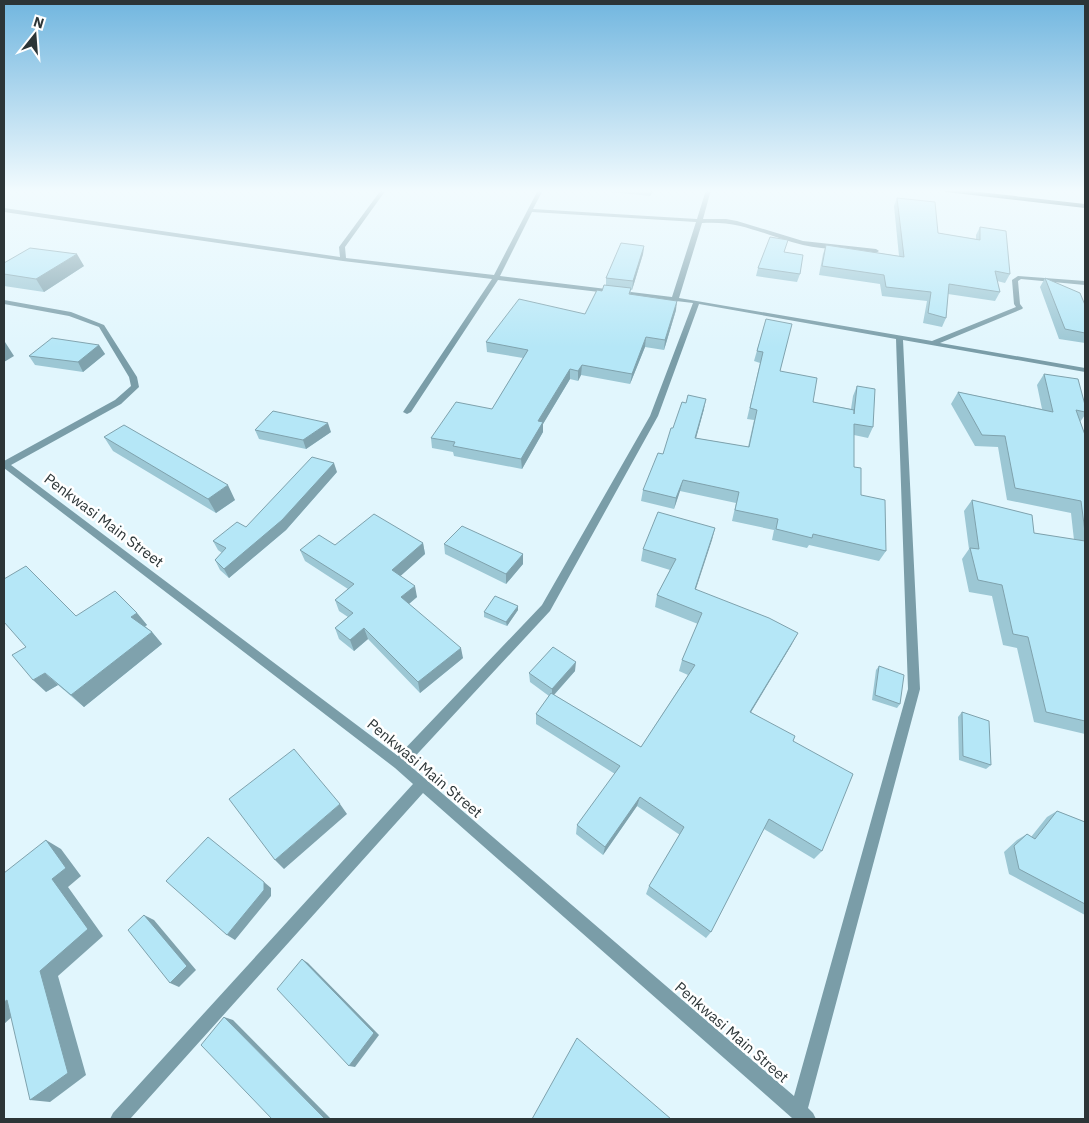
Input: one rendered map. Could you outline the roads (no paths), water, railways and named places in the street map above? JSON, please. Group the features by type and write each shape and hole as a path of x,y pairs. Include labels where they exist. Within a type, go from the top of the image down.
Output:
{"street":[{"path":"228,242 343,259 698,302 1085,370"},
{"path":"343,259 342,247 345,242"},
{"path":"407,412 496,278 513,242"},
{"path":"675,300 693,242"},
{"path":"802,242 876,251"},
{"path":"932,343 1020,308 1017,304 1015,280 1020,277 1085,283"},
{"path":"4,302 71,314 102,326 133,377 135,387 118,402 4,464"},
{"path":"399,764 546,608 654,416 698,302"},
{"path":"802,1115 914,689 899,338"},
{"name":"Penkwasi Main Street","path":"4,464 399,764 802,1115"},
{"path":"119,1119 422,784"}]}
